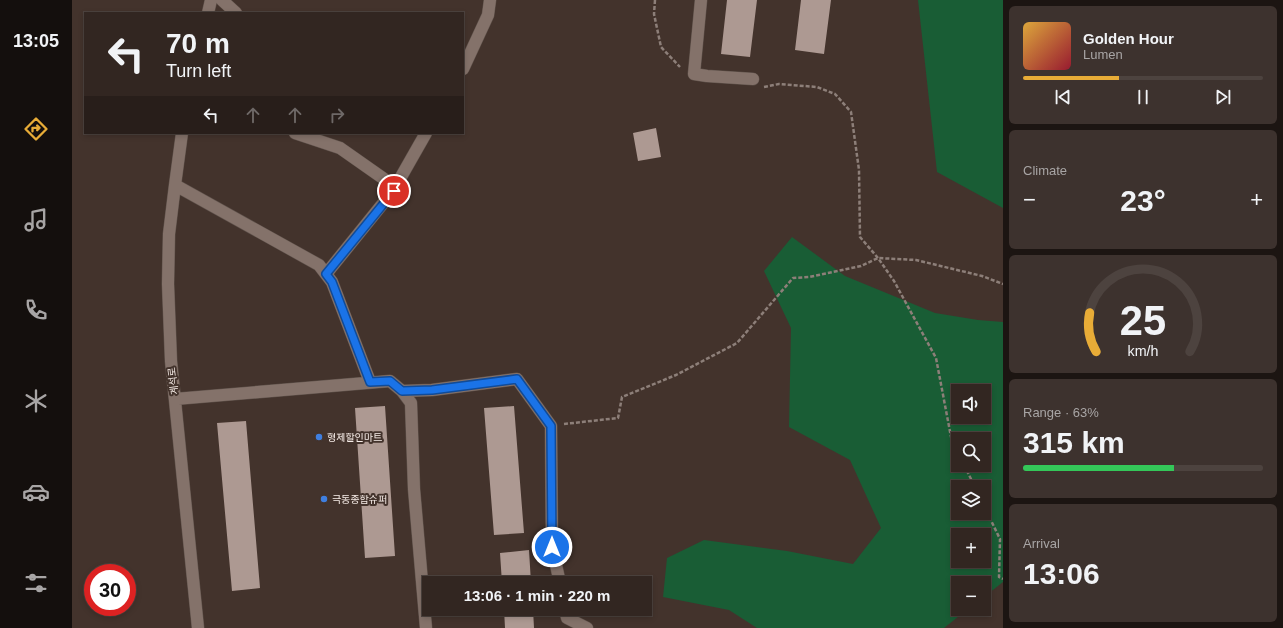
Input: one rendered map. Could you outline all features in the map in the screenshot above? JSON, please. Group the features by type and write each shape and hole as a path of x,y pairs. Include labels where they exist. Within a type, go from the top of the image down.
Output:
{"street":[{"path":"208,12 211,0"},
{"path":"222,0 235,12"},
{"path":"464,67 488,15 490,0"},
{"path":"701,0 694,74 753,79"},
{"name":"계석로","path":"182,134 169,234 168,284 171,361 198,628"},
{"path":"298,134 340,148 387,181 394,191"},
{"path":"326,274 394,191 425,134"},
{"path":"175,185 319,265 332,282 370,382"},
{"path":"402,391 432,390 517,379 551,426 552,547 558,576"},
{"path":"175,399 390,381 402,391 411,403 414,489 426,628"},
{"path":"567,616 567,618 587,628"}],"path":[{"path":"655,0 654,14 661,47 684,71 694,74"},
{"path":"764,87 780,84 817,87 835,94 851,112 859,170 860,237 878,258 894,281 936,358 951,437"},
{"path":"551,426 618,418 622,397 676,375 737,343 793,278 809,277 861,266 878,258 916,260 982,276 1003,284"},
{"path":"991,520 1000,539 999,577 1003,579"}],"green space":[{"path":"918,0 1003,0 1003,208 937,172"},
{"path":"792,237 845,276 935,313 978,320 1003,322 1003,582 991,591 991,576 951,576 951,616 959,616 944,628 757,628 729,610 663,597 667,558 704,540 787,551 853,564 881,528 850,460 789,427 791,328 764,271"}],"building":[{"path":"727,0 757,0 750,57 721,54"},
{"path":"801,0 831,0 824,54 795,50"},
{"path":"656,128 661,157 638,161 633,133"},
{"path":"385,406 395,556 365,558 355,408"},
{"path":"514,406 524,533 494,535 484,408"},
{"path":"246,421 260,588 232,591 217,423"},
{"path":"529,550 531,576 502,576 500,553"},
{"path":"504,616 533,616 534,628 505,628"}],"place":[{"name":"형제할인마트","path":"319,437"},
{"name":"극동종합슈퍼","path":"324,499"}],"route":[{"path":"394,191 326,274 332,282 352,331 370,382 390,381 402,391 432,390 517,379 551,426 552,547"}]}
